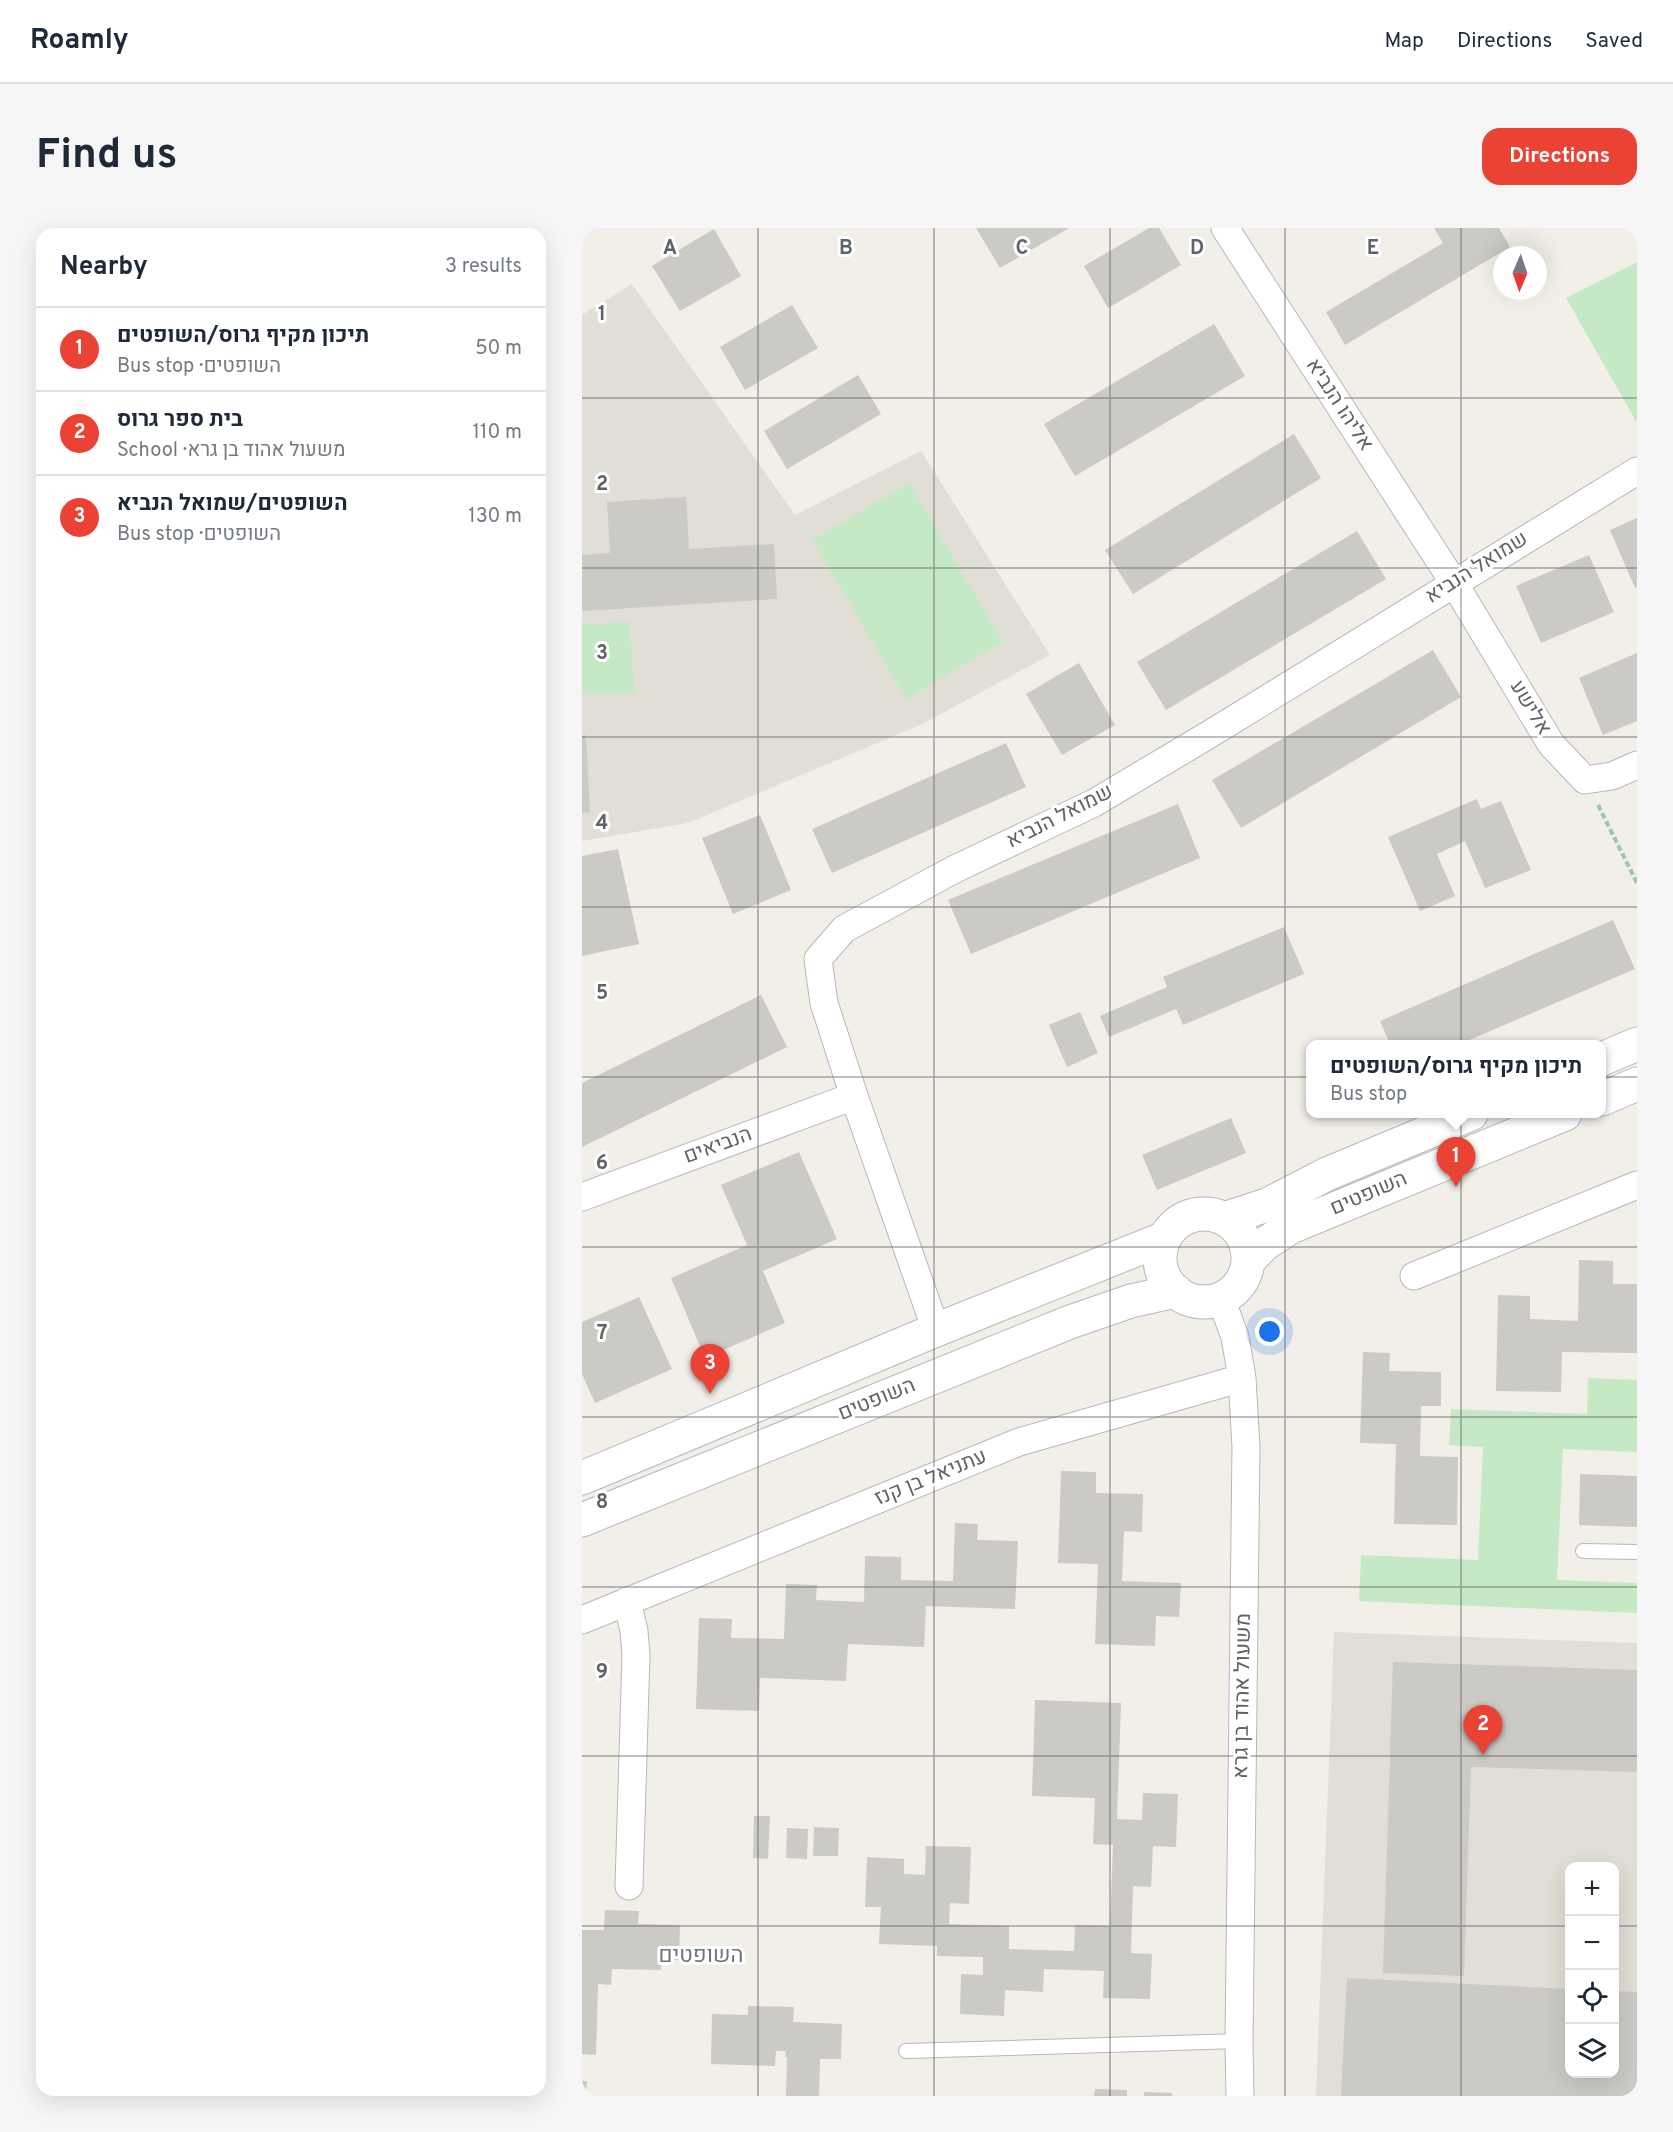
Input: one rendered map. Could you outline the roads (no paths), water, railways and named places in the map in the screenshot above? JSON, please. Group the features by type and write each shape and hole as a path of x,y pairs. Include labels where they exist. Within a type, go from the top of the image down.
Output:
{"street":[{"name":"אליהו הנביא","path":"1225,228 1454,583"},
{"name":"שמואל הנביא","path":"936,1330 824,1003 818,958 844,929 955,869 1094,803 1637,471"},
{"name":"אלישע","path":"1454,583 1551,744 1585,780 1612,776 1637,765"},
{"path":"1606,1057 1637,1044"},
{"path":"1606,1097 1637,1084"},
{"name":"הנביאים","path":"582,1197 854,1096"},
{"name":"השופטים","path":"1224,1219 1267,1205 1327,1174 1459,1118"},
{"name":"השופטים","path":"1248,1262 1266,1243 1292,1227 1553,1118"},
{"path":"1414,1276 1637,1185"},
{"path":"1202,1215 1224,1219 1240,1232 1248,1251 1246,1273 1240,1284 1221,1299 1197,1301 1186,1298 1176,1291 1163,1272 1161,1261 1165,1238 1172,1229 1191,1217 1202,1215"},
{"name":"השופטים","path":"582,1478 936,1330 1165,1238"},
{"name":"השופטים","path":"582,1520 1070,1322 1131,1301 1176,1291"},
{"name":"משעול אהוד בן גרא","path":"1221,1299 1235,1337 1242,1378 1246,1447 1240,2096"},
{"name":"עתניאל בן קנז","path":"582,1620 1019,1442 1242,1378"},
{"path":"627,1601 634,1631 636,1655 629,1886"}],"lane":[{"path":"1583,1551 1637,1552"},
{"path":"906,2051 1239,2041"}],"place":[{"name":"תיכון מקיף גרוס/השופטים","path":"1456,1187"},
{"name":"השופטים/שמואל הנביא","path":"710,1394"},
{"name":"בית ספר גרוס","path":"1483,1755"}],"district":[{"name":"השופטים","path":"701,1956"}]}
